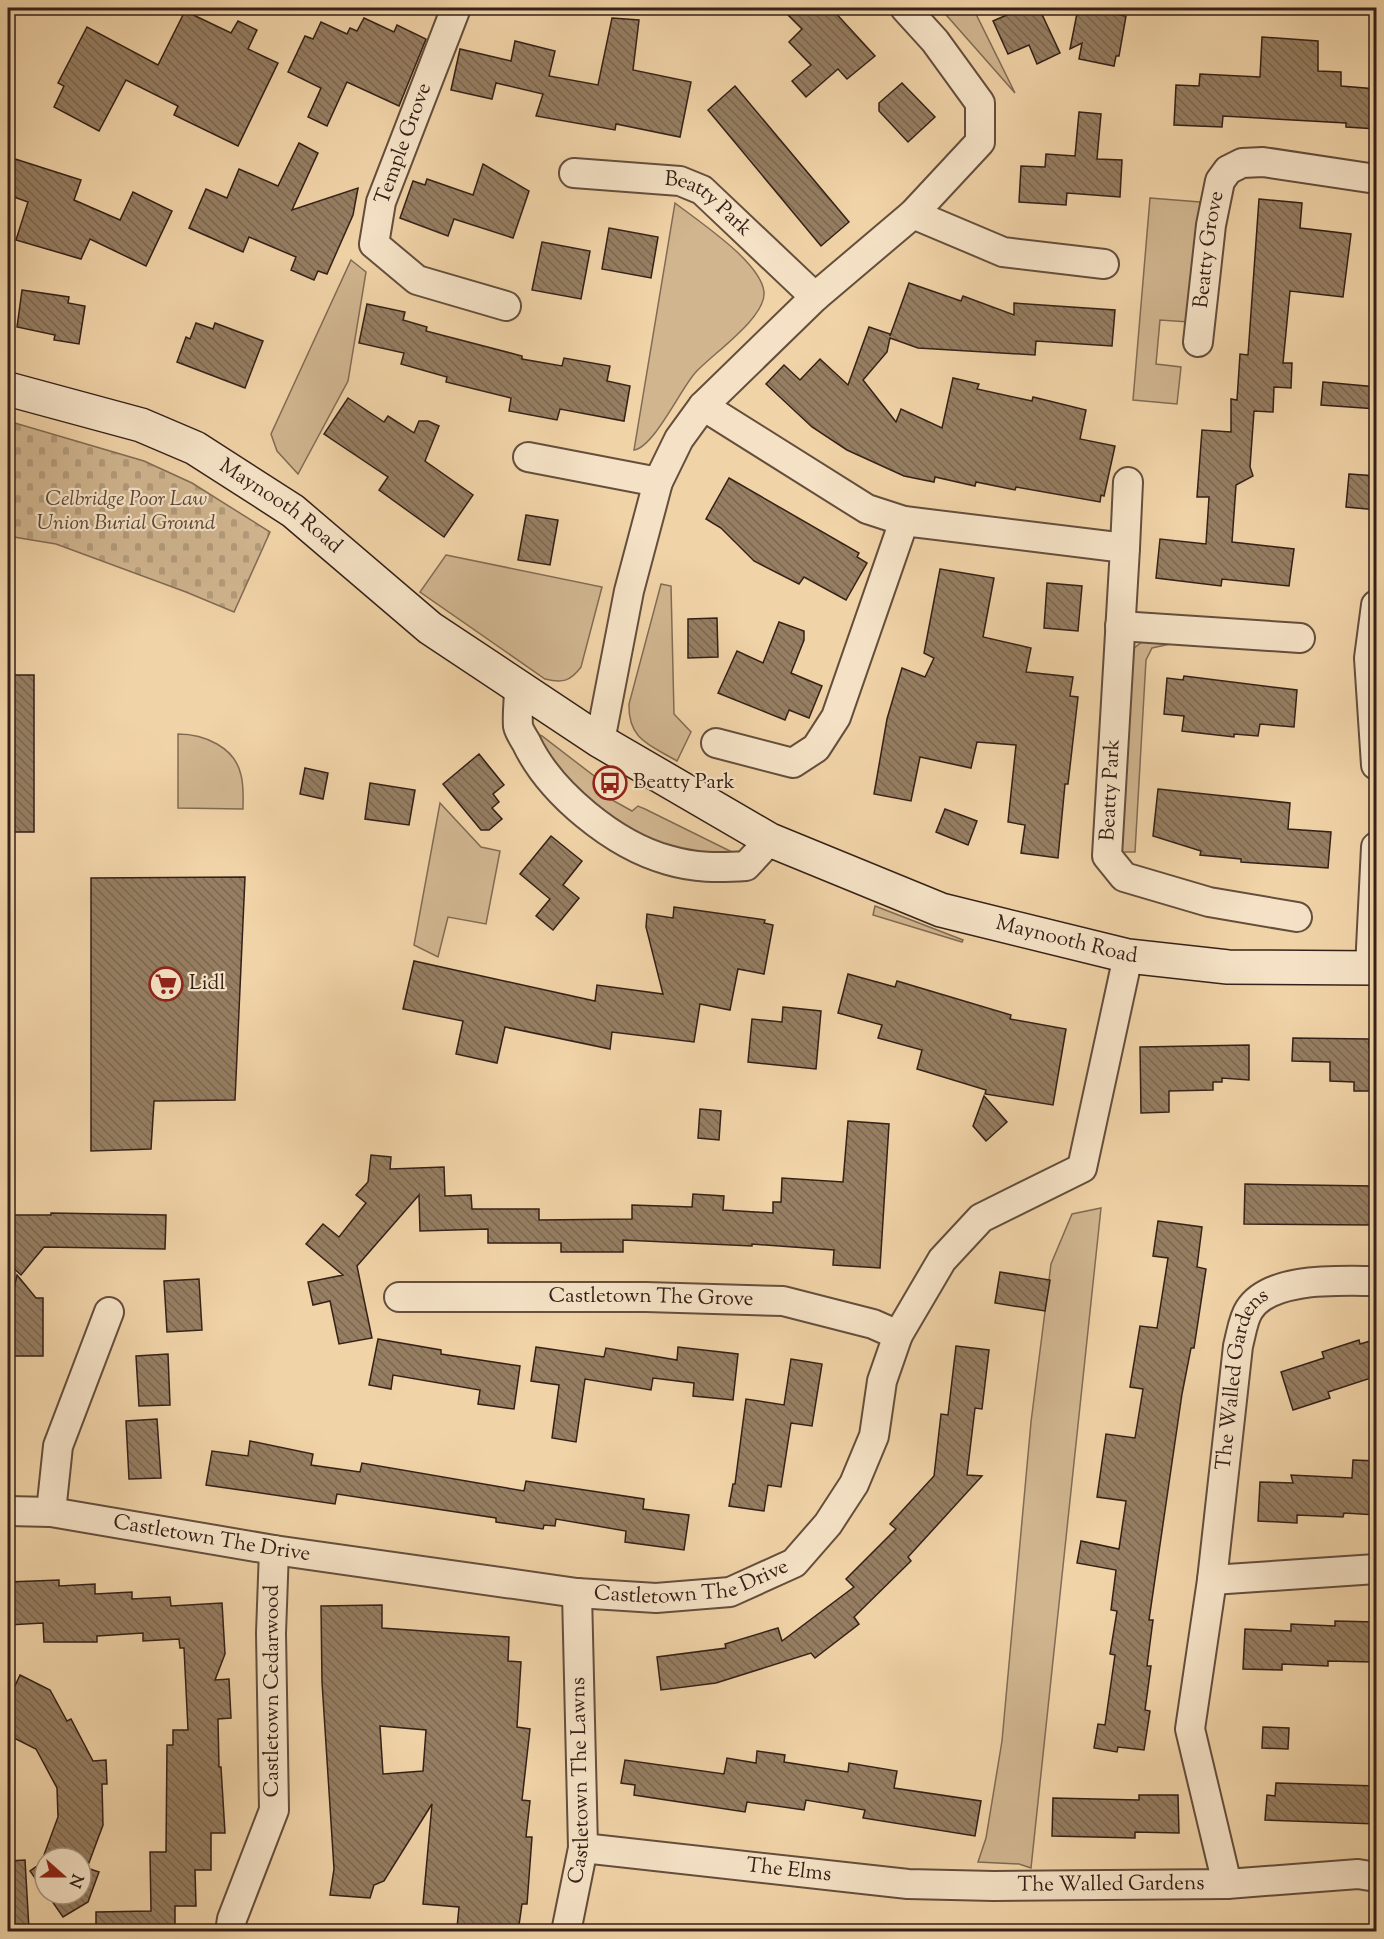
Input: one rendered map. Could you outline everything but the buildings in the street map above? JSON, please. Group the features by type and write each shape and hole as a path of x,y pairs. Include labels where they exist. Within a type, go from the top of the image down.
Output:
{"main road":[{"name":"Maynooth Road","path":"8,388 141,425 195,448 293,511 430,628 519,689 600,741 770,840 941,910 1128,956 1228,967 1373,968"}],"street":[{"name":"Temple Grove","path":"456,8 381,202 374,243 417,280 506,306"},
{"path":"600,741 629,591 658,482 679,439 703,406 815,297 913,214 980,142 980,103 935,40 905,8"},
{"name":"Beatty Grove","path":"1198,342 1211,225 1220,181 1228,170 1242,163 1263,162 1377,178"},
{"name":"Beatty Park","path":"574,173 680,181 702,190 815,297"},
{"path":"913,214 1003,252 1104,264"},
{"path":"703,406 867,509 904,521 1125,548"},
{"path":"528,457 658,482"},
{"name":"Beatty Park","path":"1128,482 1107,856 1124,877 1209,902 1298,917"},
{"path":"716,743 793,763 816,748 836,717 904,521"},
{"path":"1377,605 1373,658 1377,765"},
{"path":"1120,626 1300,638"},
{"path":"519,689 518,727 536,764 568,799 598,823 666,860 707,869 746,866 770,840"},
{"path":"1373,968 1377,847"},
{"name":"Castletown The Drive","path":"8,1511 51,1512 274,1550 577,1593 656,1598 730,1592 794,1563 828,1524 855,1484 874,1436 882,1382 898,1335 942,1260 981,1218 1082,1168 1128,956"},
{"name":"The Walled Gardens","path":"1227,1884 1190,1729 1212,1580 1238,1346 1249,1310 1267,1293 1285,1286 1377,1281"},
{"name":"Castletown The Grove","path":"399,1297 646,1297 783,1301 873,1324 898,1335"},
{"path":"51,1512 58,1446 109,1312"},
{"name":"Castletown Cedarwood","path":"230,1932 232,1919 274,1810 271,1634 274,1550"},
{"path":"1212,1580 1377,1569"},
{"name":"Castletown The Lawns","path":"566,1932 583,1848 577,1593"},
{"name":"The Elms","path":"583,1848 909,1884 994,1886"},
{"name":"The Walled Gardens","path":"994,1886 1227,1884 1358,1874 1377,1877"}],"green space":[{"path":"940,8 973,8 1015,93"},
{"path":"1150,198 1200,202 1189,322 1160,320 1156,364 1181,367 1177,404 1133,400"},
{"path":"675,203 741,255 760,280 764,292 762,302 748,324 695,373 658,429 642,447 634,450"},
{"path":"351,260 366,272 348,381 298,474 277,451 271,434"},
{"name":"Celbridge Poor Law Union Burial Ground","path":"8,421 144,461 192,483 270,532 234,612 56,544 8,536"},
{"path":"446,555 602,587 581,667 577,672 565,680 545,679 420,592"},
{"path":"661,584 671,586 674,714 691,732 677,761 642,740 632,726 630,716 629,704"},
{"path":"1147,638 1175,643 1152,648 1146,660 1135,852 1120,852 1133,649"},
{"path":"532,732 542,736 602,782 596,791 632,811 638,806 645,809 732,852 706,857 673,850 618,824 574,790"},
{"path":"178,734 198,736 208,740 217,744 232,757 238,765 242,779 243,809 178,808"},
{"path":"440,803 481,847 500,851 486,924 448,917 438,957 414,945"},
{"path":"875,906 963,940 962,942 873,915"},
{"path":"1101,1208 1031,1868 1019,1864 978,1862 986,1838 1002,1741 1031,1422 1051,1264 1072,1214"}],"place":[{"name":"Beatty Park","path":"610,783"},
{"name":"Lidl","path":"166,984"}]}
